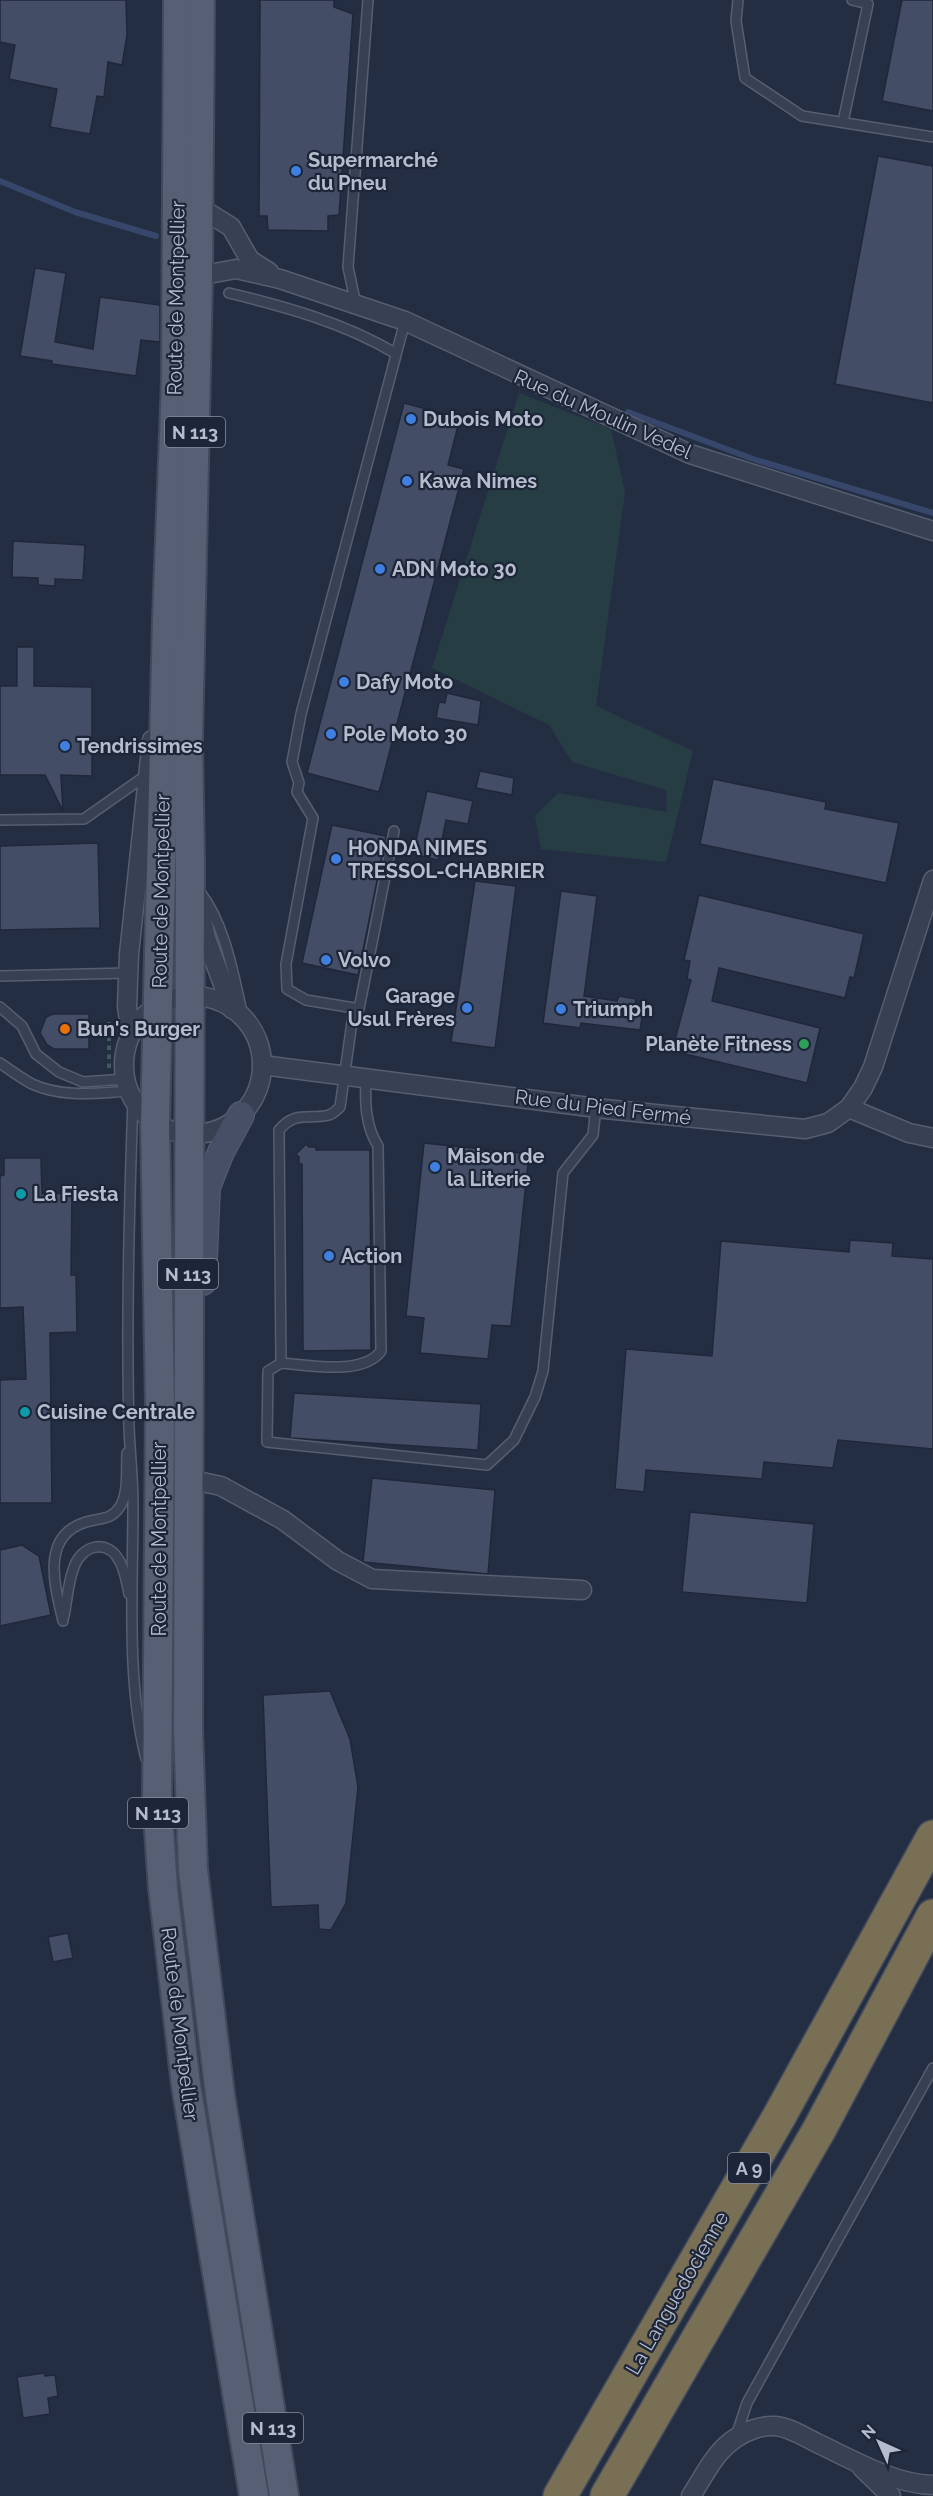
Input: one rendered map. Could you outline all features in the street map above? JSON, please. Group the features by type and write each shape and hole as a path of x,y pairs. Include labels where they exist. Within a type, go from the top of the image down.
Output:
{"highway":[{"name":"La Languedocienne","path":"560,2496 780,2115 933,1838"},
{"name":"La Languedocienne","path":"607,2496 819,2130 933,1916"}],"main road":[{"name":"Route de Montpellier","path":"178,0 176,381 167,620 155,1123 160,1404 157,1801 163,1888 186,2085 254,2496"},
{"name":"Route de Montpellier","path":"200,0 198,276 188,740 192,874 188,1133 188,1729 193,1870 220,2095 284,2496"}],"street":[{"name":"Rue du Moulin Vedel","path":"198,207 231,227 250,260 280,279"},
{"name":"Rue du Moulin Vedel","path":"198,276 236,268 280,279 405,321 690,454 933,531"},
{"path":"167,620 158,667 128,973 127,1007 131,1033 124,1064 124,1086 143,1112 155,1123 172,1130 188,1133 217,1130 241,1115"},
{"path":"189,1415 201,1382 203,1243 207,1186 220,1152 257,1092 262,1065 257,1038 238,1012 206,938 192,874"},
{"path":"933,880 873,1067 863,1088 849,1108 909,1133 933,1138"},
{"path":"131,1033 142,1018 158,1006 174,998 189,995 220,1001 238,1012"},
{"name":"Rue du Pied Fermé","path":"262,1065 596,1107 805,1130 828,1123 849,1108"},
{"path":"188,1479 221,1486 283,1520 338,1561 372,1579 582,1590"},
{"path":"692,2496 709,2466 736,2438 759,2427 773,2426 786,2428 857,2462 915,2485 933,2485"},
{"path":"857,2462 891,2496"}],"lane":[{"path":"356,305 348,267 368,0"},
{"path":"738,0 736,21 746,78 802,116 933,137"},
{"path":"843,122 868,4 852,0"},
{"path":"230,293 288,307 369,338 395,353"},
{"path":"394,831 359,1009 306,1000 287,989 286,964 313,818 297,792 299,783 292,762 301,714 405,321"},
{"path":"0,820 84,819 148,774"},
{"path":"0,976 128,973"},
{"path":"0,1007 22,1026 36,1054 59,1072 83,1082 124,1086"},
{"path":"281,1363 279,1130 285,1122 308,1115 330,1115 340,1107 344,1094 344,1076 354,1008"},
{"path":"0,1063 31,1083 60,1093 76,1094 124,1086"},
{"path":"366,1078 365,1097 369,1132 378,1146 381,1351 370,1362 351,1367 281,1363 268,1371 267,1442 487,1465 514,1440 536,1397 541,1380 563,1173 593,1135 596,1107"},
{"path":"124,1086 135,1675 142,1741 157,1801"},
{"path":"129,1430 120,1508 107,1518 86,1522 67,1532 54,1550 55,1586 63,1621 73,1569 80,1554 88,1548 99,1546 110,1551 120,1561 132,1603"},
{"path":"736,2438 747,2403 933,2068"}],"path":[{"path":"110,1011 124,1086"}],"shaded area":[{"path":"519,393 611,429 625,492 596,706 693,751 666,862 541,849 535,816 558,793 667,812 666,790 572,762 549,725 432,668"}],"building":[{"path":"0,0 126,0 127,35 122,65 108,62 104,97 97,96 90,134 50,127 57,89 9,79 15,45 0,42"},
{"path":"260,0 334,0 334,7 353,14 339,215 328,216 328,231 268,230 267,216 259,216"},
{"path":"902,0 933,0 933,111 882,101"},
{"path":"878,156 933,166 933,403 835,384"},
{"path":"35,268 66,273 55,342 93,349 100,297 160,305 160,342 141,340 136,376 52,364 52,361 20,356"},
{"path":"404,403 460,418 448,465 464,469 379,792 307,773"},
{"path":"13,541 85,545 83,580 55,579 55,586 38,585 38,578 12,577"},
{"path":"17,647 34,647 34,686 92,687 92,776 61,775 63,811 45,775 0,775 0,686 17,686"},
{"path":"447,693 481,701 478,725 436,718 439,702 445,703"},
{"path":"480,771 514,778 512,795 476,788"},
{"path":"713,779 826,802 825,809 899,823 886,883 700,844"},
{"path":"427,791 473,801 468,824 446,820 438,860 413,854"},
{"path":"332,825 386,836 358,975 302,963"},
{"path":"98,843 100,928 0,930 0,846"},
{"path":"475,881 516,886 495,1048 451,1042"},
{"path":"561,891 597,896 584,996 617,1001 619,996 636,999 634,1011 643,1012 640,1030 581,1023 580,1028 543,1023"},
{"path":"699,895 864,934 854,978 850,977 845,998 719,968 712,1001 820,1028 807,1083 672,1051 691,980 687,979 690,961 684,960"},
{"name":"Bun's Burger","path":"53,1014 89,1014 89,1049 54,1049 47,1045 40,1033 46,1017"},
{"path":"424,1143 529,1154 511,1326 492,1325 488,1359 420,1353 424,1318 406,1316"},
{"path":"306,1144 309,1147 316,1147 316,1150 370,1150 371,1350 303,1351 302,1164 299,1164 299,1157 296,1154"},
{"path":"4,1158 41,1158 42,1194 72,1193 71,1275 76,1275 77,1332 50,1333 52,1503 0,1503 0,1380 26,1379 23,1307 0,1308 0,1176 4,1175"},
{"path":"850,1240 893,1243 892,1256 933,1259 933,1449 838,1440 833,1468 764,1462 762,1479 646,1470 644,1492 615,1489 626,1349 712,1356 721,1241 849,1252"},
{"path":"294,1393 481,1404 478,1450 290,1438"},
{"path":"372,1478 495,1490 488,1574 363,1562"},
{"path":"690,1512 814,1524 807,1603 682,1592"},
{"path":"22,1545 39,1556 51,1615 0,1626 0,1550"},
{"path":"330,1691 350,1739 358,1787 346,1903 331,1930 319,1929 318,1905 271,1907 263,1695"},
{"path":"68,1933 73,1958 53,1962 48,1937"},
{"path":"44,2373 45,2376 55,2375 58,2396 48,2398 50,2414 23,2418 17,2377"}],"waterway":[{"path":"0,181 75,212 156,236"},
{"path":"628,412 753,459 933,513"}],"place":[{"name":"Supermarché du Pneu","path":"296,171"},
{"name":"Dubois Moto","path":"411,419"},
{"name":"Kawa Nimes","path":"407,481"},
{"name":"ADN Moto 30","path":"380,569"},
{"name":"Dafy Moto","path":"344,682"},
{"name":"Pole Moto 30","path":"331,734"},
{"name":"Tendrissimes","path":"65,746"},
{"name":"HONDA NIMES TRESSOL-CHABRIER","path":"336,859"},
{"name":"Volvo","path":"326,960"},
{"name":"Garage Usul Frères","path":"467,1008"},
{"name":"Triumph","path":"561,1009"},
{"name":"Bun's Burger","path":"65,1029"},
{"name":"Planète Fitness","path":"804,1044"},
{"name":"Maison de la Literie","path":"435,1167"},
{"name":"La Fiesta","path":"21,1194"},
{"name":"Action","path":"329,1256"},
{"name":"Cuisine Centrale","path":"25,1412"}]}
